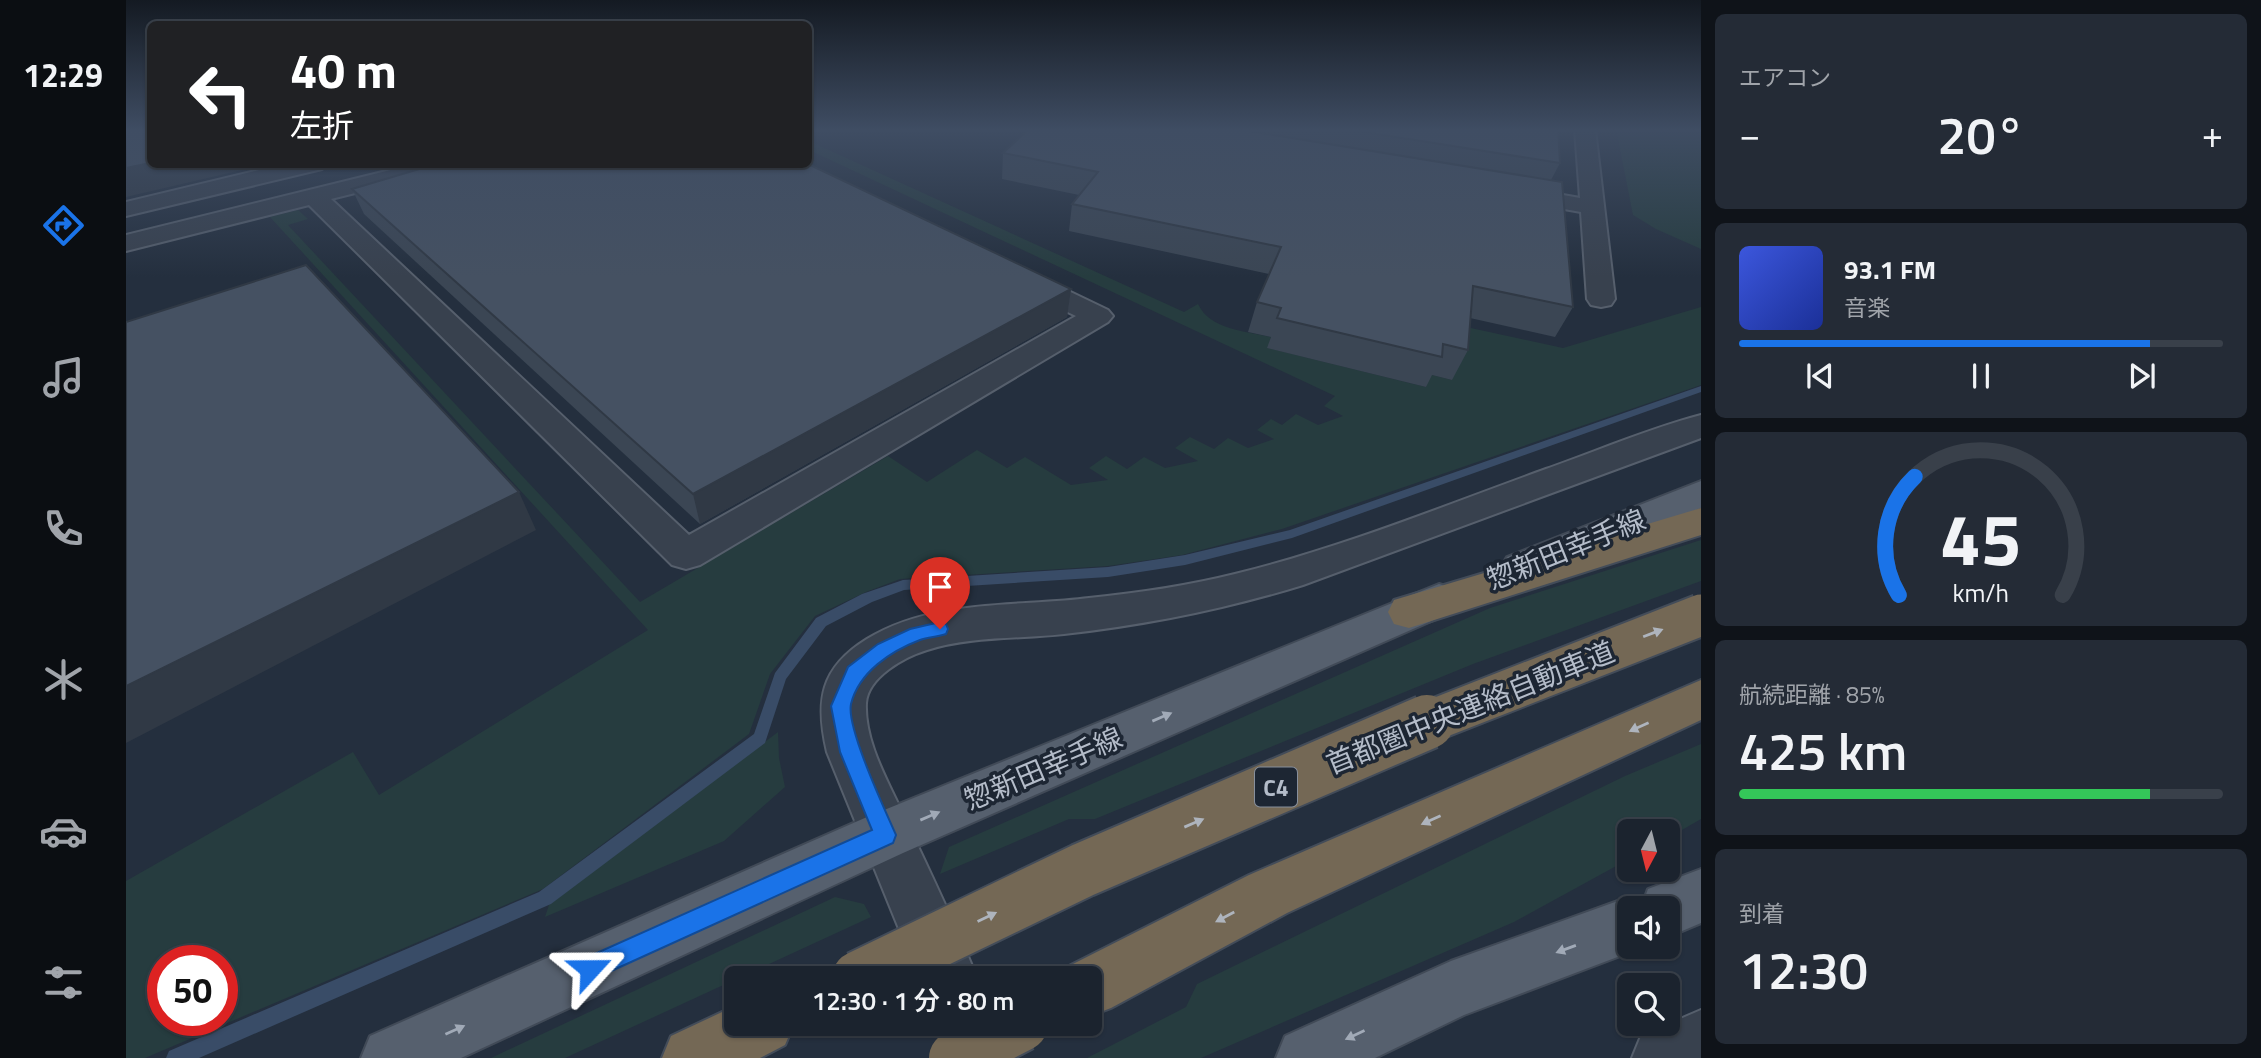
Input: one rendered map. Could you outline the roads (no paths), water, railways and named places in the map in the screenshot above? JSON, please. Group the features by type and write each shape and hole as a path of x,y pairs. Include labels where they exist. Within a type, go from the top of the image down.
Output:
{"highway":[{"path":"1409,612 1701,521"},
{"name":"首都圏中央連絡自動車道","path":"884,966 1134,848 1479,700 1701,615"},
{"path":"1102,982 1268,894 1701,699"},
{"path":"693,1058 739,1036"},
{"path":"956,1058 998,1036"}],"main road":[{"name":"惣新田幸手線","path":"393,1058 885,835 1409,612 1701,494"},
{"path":"1680,904 1701,896"},
{"path":"1307,1058 1451,991 1617,929"}],"street":[{"path":"126,209 254,178"},
{"path":"126,243 388,178"},
{"path":"1589,178 1601,299"},
{"path":"1498,191 1592,206"},
{"path":"315,197 686,555 1098,316 997,267"},
{"path":"943,966 850,752 841,706 855,672 885,650 917,634 963,625 1033,621 1165,604 1259,583 1308,569 1701,426"},
{"path":"972,1036 982,1058"},
{"path":"1662,1058 1701,1041"}],"waterway":[{"path":"176,1058 545,898 760,738 780,677 821,622 867,598 903,585 1108,572 1185,560 1292,534 1701,389"}]}
